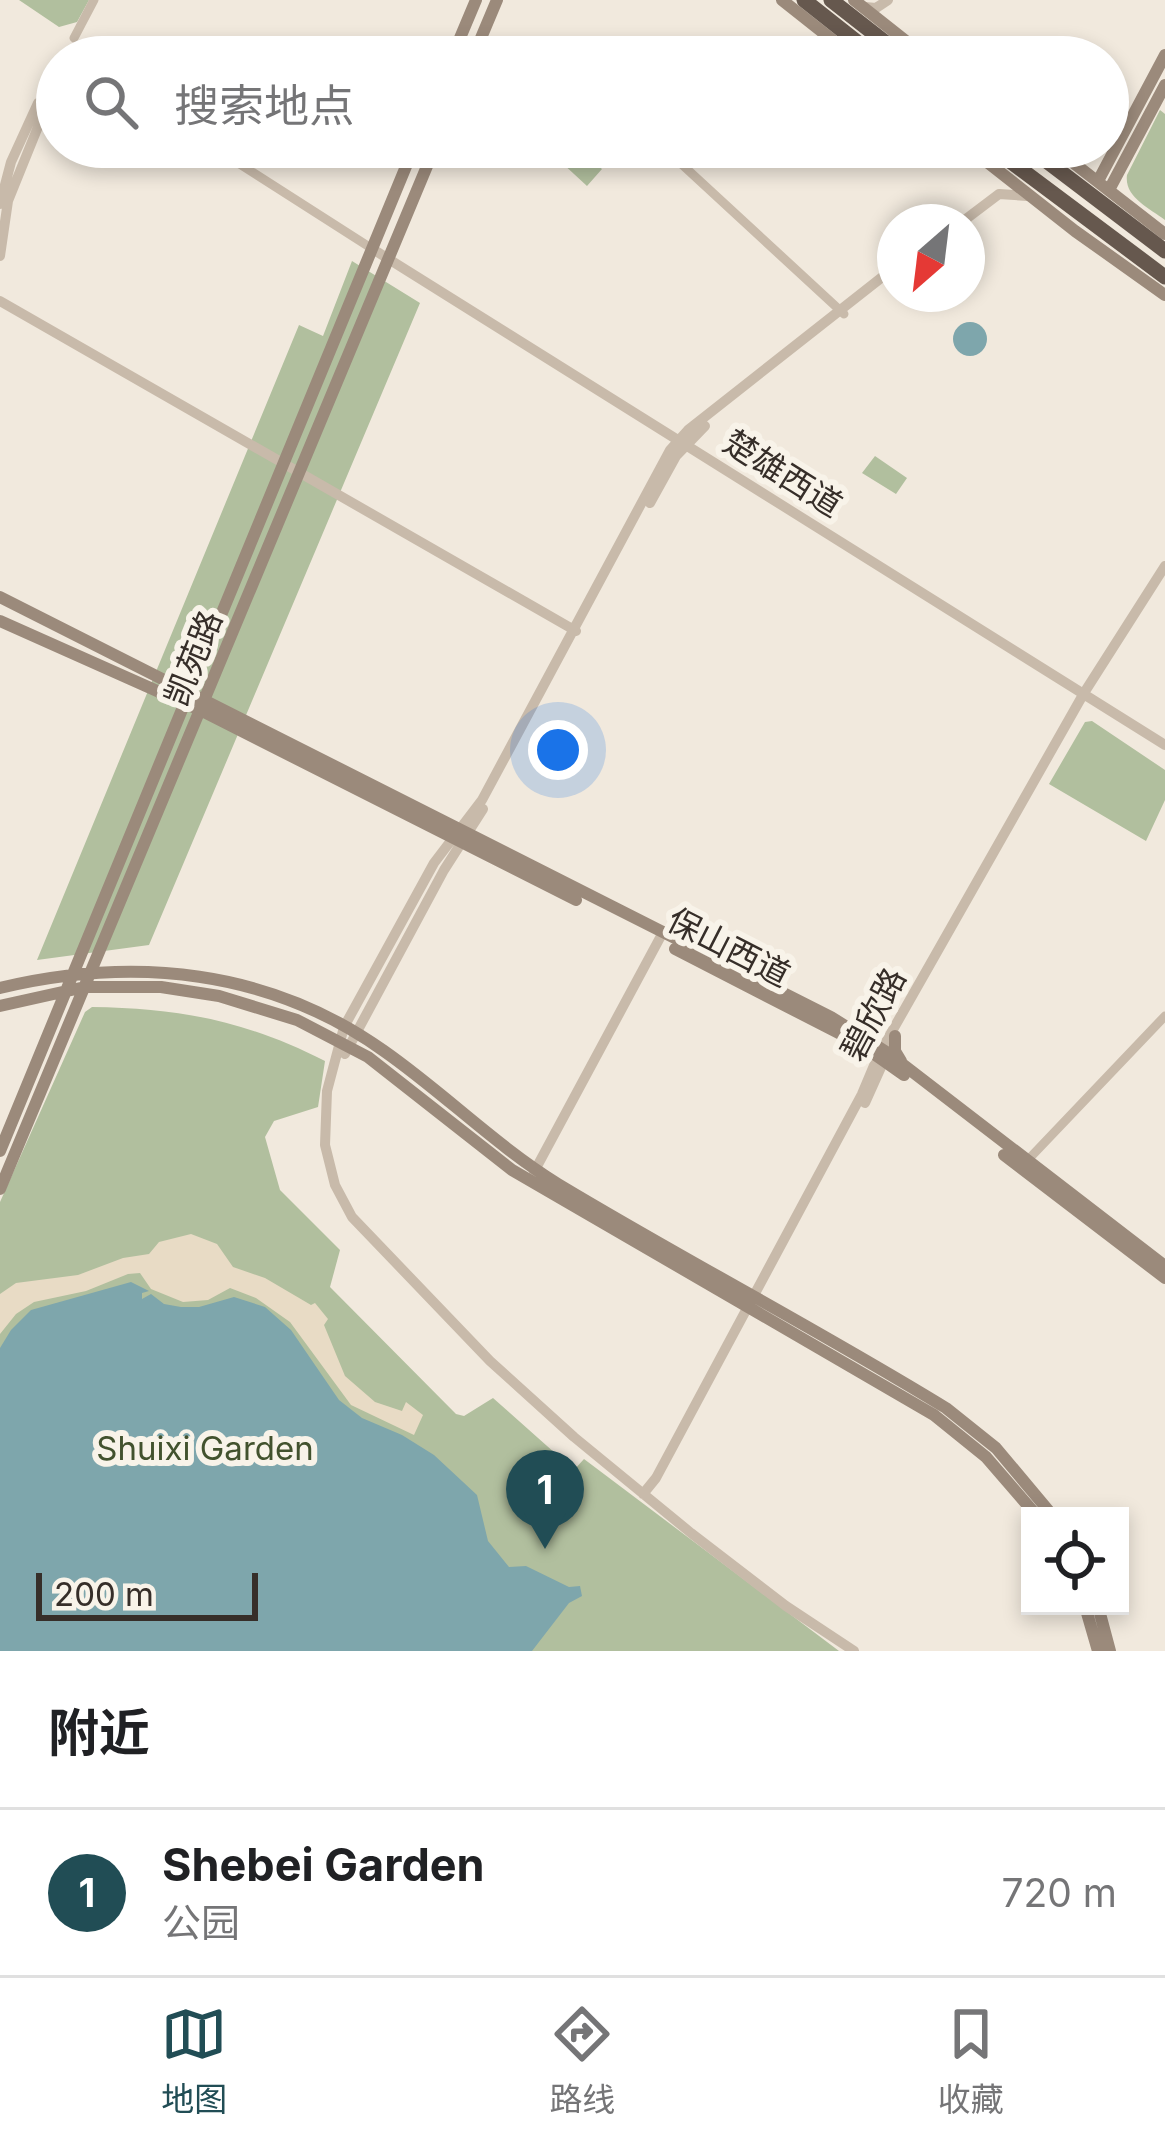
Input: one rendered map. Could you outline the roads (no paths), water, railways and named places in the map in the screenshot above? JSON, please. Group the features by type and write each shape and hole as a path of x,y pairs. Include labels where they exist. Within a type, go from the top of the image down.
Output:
{"highway":[{"path":"804,0 849,36"},
{"path":"831,0 877,36"},
{"path":"1019,168 1165,278"},
{"path":"1056,168 1165,251"}],"main road":[{"path":"461,36 476,0"},
{"path":"482,36 497,0"},
{"path":"782,0 827,36"},
{"path":"858,3 900,36"},
{"path":"1129,133 1165,56"},
{"path":"1129,145 1165,85"},
{"name":"凯苑路","path":"0,1150 76,977 185,696 405,168"},
{"name":"凯苑路","path":"76,977 103,943 426,168"},
{"path":"994,168 1165,296"},
{"path":"1080,168 1165,234"},
{"path":"1104,186 1112,168"},
{"path":"1104,186 1115,168"},
{"path":"0,597 185,696"},
{"path":"0,621 185,696"},
{"name":"保山西道","path":"185,696 861,1040 886,1048"},
{"path":"169,738 202,708"},
{"path":"186,746 207,727 233,720"},
{"path":"43,978 65,967 85,944"},
{"path":"0,1006 47,994 76,977"},
{"name":"凯苑路","path":"0,1189 85,988 76,977"},
{"path":"0,988 43,978 213,978 278,996 348,1036 532,1174 963,1421 1014,1466 1046,1507"},
{"path":"85,988 160,987 220,996 348,1036"},
{"path":"886,1048 895,1052 903,1070"},
{"path":"886,1048 903,1070 1165,1278"},
{"path":"1024,1164 1165,1266"},
{"path":"753,1304 951,1427 986,1457 1029,1507"},
{"path":"1088,1615 1098,1651"},
{"path":"1101,1615 1110,1651"}],"street":[{"path":"75,36 94,0"},
{"path":"858,3 876,8 890,0"},
{"path":"889,27 890,0"},
{"path":"0,204 11,162 36,107"},
{"path":"0,256 8,201 36,131"},
{"path":"246,168 371,248"},
{"path":"686,168 842,312"},
{"path":"979,204 993,190 993,168"},
{"path":"985,204 999,194 1031,198"},
{"name":"楚雄西道","path":"371,248 1165,745"},
{"path":"857,1651 645,1494 484,1355 352,1216 332,1175 323,1123 329,1080 348,1036 682,441 877,285"},
{"path":"0,301 577,631"},
{"name":"碧欣路","path":"645,1494 753,1304 886,1048 1086,695 1165,570"},
{"path":"532,1174 660,937"},
{"path":"1024,1164 1165,1016"}],"water":[{"path":"970,322 982,327 987,339 982,351 970,356 958,351 953,339 958,327"},
{"path":"131,1282 149,1291 142,1293 142,1299 151,1294 164,1304 199,1307 234,1297 265,1307 291,1330 339,1400 362,1418 434,1455 477,1495 488,1541 509,1567 526,1566 569,1587 580,1586 582,1596 569,1603 532,1651 0,1651 0,1348 31,1310"}],"place":[{"name":"Shebei Garden","path":"545,1549"}],"park label":[{"name":"Shuixi Garden","path":"205,1448"}]}
